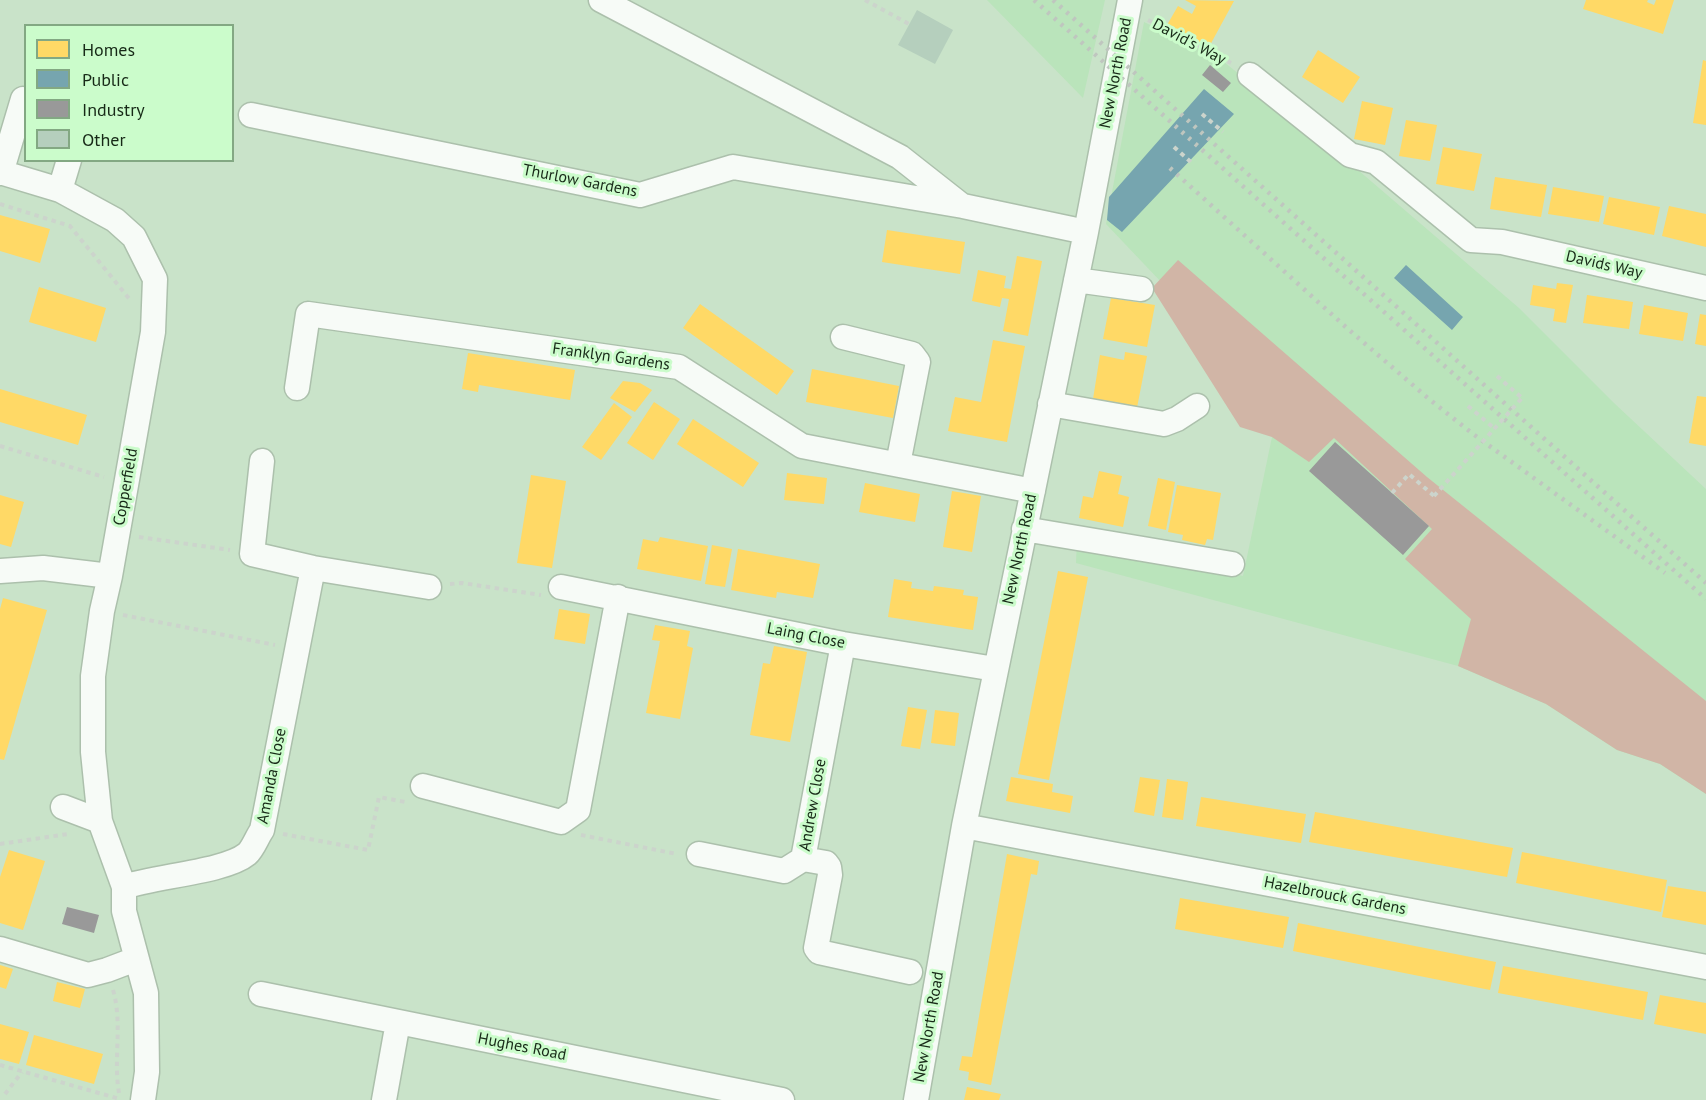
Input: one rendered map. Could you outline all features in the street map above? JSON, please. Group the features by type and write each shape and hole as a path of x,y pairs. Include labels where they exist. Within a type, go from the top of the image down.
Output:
{"street":[{"path":"601,0 900,157 963,206"},
{"name":"New North Road","path":"916,1100 964,826 1086,232 1129,5"},
{"name":"Davids Way","path":"1250,75 1350,155 1376,162 1471,240 1502,242 1706,288"},
{"path":"1,173 23,99"},
{"name":"Thurlow Gardens","path":"251,115 640,195 733,167 963,206 1086,232"},
{"path":"60,190 68,162"},
{"name":"Copperfield","path":"1,173 60,190 115,220 134,237 155,279 153,332 102,611 93,676 93,752 102,825 124,887 124,911 146,993 147,1072 128,1100"},
{"path":"1076,280 1141,289"},
{"name":"Franklyn Gardens","path":"297,388 308,314 679,367 802,446 1032,491"},
{"path":"843,338 912,354 918,362 898,465"},
{"path":"1050,404 1164,424 1177,419 1197,405"},
{"path":"262,461 252,554 313,568 429,587"},
{"path":"1024,530 1232,564"},
{"path":"0,571 43,568 110,576"},
{"name":"Amanda Close","path":"124,887 142,881 227,865 247,854 262,830 313,568"},
{"name":"Laing Close","path":"561,587 843,644 995,669"},
{"path":"416,794 561,822 578,810 618,597"},
{"name":"Andrew Close","path":"699,854 784,871 804,859 843,644"},
{"path":"63,807 102,825"},
{"name":"Hazelbrouck Gardens","path":"964,826 1706,967"},
{"path":"804,859 826,863 829,867 830,875 816,948 819,952 909,972"},
{"path":"0,949 88,975 136,959"},
{"name":"Hughes Road","path":"261,994 783,1100"},
{"path":"384,1100 398,1022"}],"path":[{"path":"865,0 909,24"},
{"name":"David's Way","path":"1129,5 1250,75"},
{"path":"1202,114 1223,132"},
{"path":"1174,147 1192,163"},
{"path":"0,204 70,226 133,304"},
{"path":"1392,493 1409,474 1434,496 1495,429 1522,398 1497,376"},
{"path":"1468,406 1495,429"},
{"path":"0,446 105,477"},
{"path":"103,488 106,468"},
{"path":"118,533 252,554"},
{"path":"429,587 462,583 548,596 561,587"},
{"path":"102,611 296,649"},
{"path":"262,830 368,850 380,797 416,794"},
{"path":"0,844 102,825"},
{"path":"570,833 686,856 699,854"},
{"path":"107,970 116,1000 118,1086 128,1100"},
{"path":"0,1065 128,1100"},
{"path":"5,1094 22,1072"}],"shaded area":[{"path":"987,0 1105,0 1083,98"},
{"path":"1144,22 1219,58 1344,158 1519,308 1614,403 1706,489 1706,794 1660,764 1617,750 1546,704 1458,666 1076,563 1077,539 1243,576 1272,437 1226,390 1220,344 1106,224"},
{"path":"1178,260 1427,477 1706,701 1706,794 1660,764 1617,750 1546,704 1458,666 1471,619 1405,559 1432,529 1334,438 1309,462 1272,437 1240,427 1152,288"}],"building: Homes":[{"path":"1185,0 1234,1 1209,47 1167,25 1178,6 1192,14 1196,6"},
{"path":"1586,0 1648,0 1647,2 1654,5 1656,0 1674,0 1663,34 1583,9"},
{"path":"1318,50 1360,77 1343,103 1302,77"},
{"path":"1703,60 1706,61 1706,125 1693,123"},
{"path":"1362,101 1393,108 1385,145 1354,139"},
{"path":"1406,120 1437,125 1430,161 1399,156"},
{"path":"1443,147 1482,154 1474,191 1436,184"},
{"path":"1495,177 1547,185 1541,217 1490,209"},
{"path":"1553,187 1604,196 1599,222 1548,214"},
{"path":"1609,197 1660,207 1654,235 1603,224"},
{"path":"1669,206 1706,214 1706,247 1662,236"},
{"path":"0,215 50,229 40,263 0,251"},
{"path":"887,230 965,242 960,274 882,262"},
{"path":"1017,256 1042,261 1028,336 1003,331 1009,299 1002,298 1000,307 972,301 978,270 1006,276 1004,288 1011,289"},
{"path":"1557,283 1573,285 1566,323 1553,321 1555,309 1530,305 1533,285 1556,289"},
{"path":"39,287 106,308 96,342 29,322"},
{"path":"1587,295 1633,302 1629,329 1583,323"},
{"path":"1111,298 1155,305 1147,347 1103,339"},
{"path":"700,304 794,371 777,395 683,328"},
{"path":"1644,305 1688,313 1683,341 1639,334"},
{"path":"1700,314 1706,315 1706,346 1695,344"},
{"path":"993,340 1025,346 1007,442 948,431 955,397 981,402"},
{"path":"1125,352 1147,356 1136,413 1110,409 1111,402 1093,399 1100,355 1124,360"},
{"path":"468,353 575,370 570,400 479,385 478,392 462,389"},
{"path":"812,369 899,386 893,418 806,402"},
{"path":"623,381 640,383 652,390 635,412 610,398"},
{"path":"0,389 87,415 78,445 0,422"},
{"path":"1697,396 1706,397 1706,446 1689,443"},
{"path":"654,402 680,419 653,460 627,443"},
{"path":"614,403 632,417 601,460 582,447"},
{"path":"693,419 759,463 743,487 677,444"},
{"path":"1099,471 1122,476 1118,494 1129,497 1123,527 1079,518 1083,496 1093,498"},
{"path":"787,473 827,478 824,504 784,500"},
{"path":"531,475 566,481 552,568 517,563"},
{"path":"1158,478 1175,482 1166,530 1148,526"},
{"path":"865,483 920,494 915,522 859,512"},
{"path":"1177,485 1221,493 1213,540 1207,539 1205,545 1182,540 1183,535 1168,532"},
{"path":"952,491 981,496 972,552 943,547"},
{"path":"0,495 24,502 11,547 0,544"},
{"path":"660,537 708,546 701,581 637,569 643,539 658,542"},
{"path":"712,545 732,549 725,587 705,584"},
{"path":"738,549 820,564 813,598 777,592 776,598 731,590"},
{"path":"1058,571 1088,577 1049,780 1018,774"},
{"path":"894,579 912,582 911,588 933,591 934,586 964,590 963,595 978,597 973,630 888,617"},
{"path":"3,598 47,610 4,760 0,759 0,609"},
{"path":"559,609 590,614 585,644 554,639"},
{"path":"655,625 690,631 687,646 693,648 680,719 646,713 660,641 652,640"},
{"path":"774,646 807,652 790,742 750,735 763,663 770,664"},
{"path":"908,707 927,710 920,749 901,746"},
{"path":"935,710 959,713 955,746 931,743"},
{"path":"1011,777 1053,784 1052,792 1073,796 1070,813 1006,801"},
{"path":"1140,777 1160,780 1154,816 1134,812"},
{"path":"1167,779 1188,782 1183,820 1162,817"},
{"path":"1201,797 1306,814 1301,843 1196,826"},
{"path":"1315,812 1513,848 1507,877 1309,842"},
{"path":"9,850 45,861 23,930 0,923 0,877"},
{"path":"1522,852 1667,880 1661,912 1516,883"},
{"path":"1007,854 1039,861 1037,875 1031,874 991,1085 968,1080 969,1072 959,1070 962,1056 972,1057"},
{"path":"1668,886 1706,892 1706,925 1662,917"},
{"path":"1180,898 1289,917 1283,948 1175,929"},
{"path":"1298,923 1496,962 1490,990 1293,951"},
{"path":"0,965 13,969 6,989 0,987"},
{"path":"1503,966 1648,992 1643,1020 1498,993"},
{"path":"57,982 85,989 80,1008 53,1001"},
{"path":"1660,995 1706,1003 1706,1034 1654,1024"},
{"path":"0,1024 29,1032 19,1064 0,1059"},
{"path":"34,1035 103,1054 94,1084 26,1065"},
{"path":"967,1087 1001,1094 999,1100 964,1100"}],"building: Public":[{"path":"1204,89 1234,114 1122,232 1107,220 1109,197"},
{"path":"1406,265 1463,317 1452,330 1394,278"}],"building: Industry":[{"path":"1210,65 1231,83 1223,92 1202,75"},
{"path":"1335,442 1429,526 1403,555 1309,471"},
{"path":"67,907 99,915 94,933 62,924"}],"building: Other":[{"path":"917,10 953,30 935,64 898,45"}],"railway":[{"path":"1034,0 1706,599"},
{"path":"1053,0 1706,583"},
{"path":"1170,168 1429,399 1473,434 1665,573"}]}
